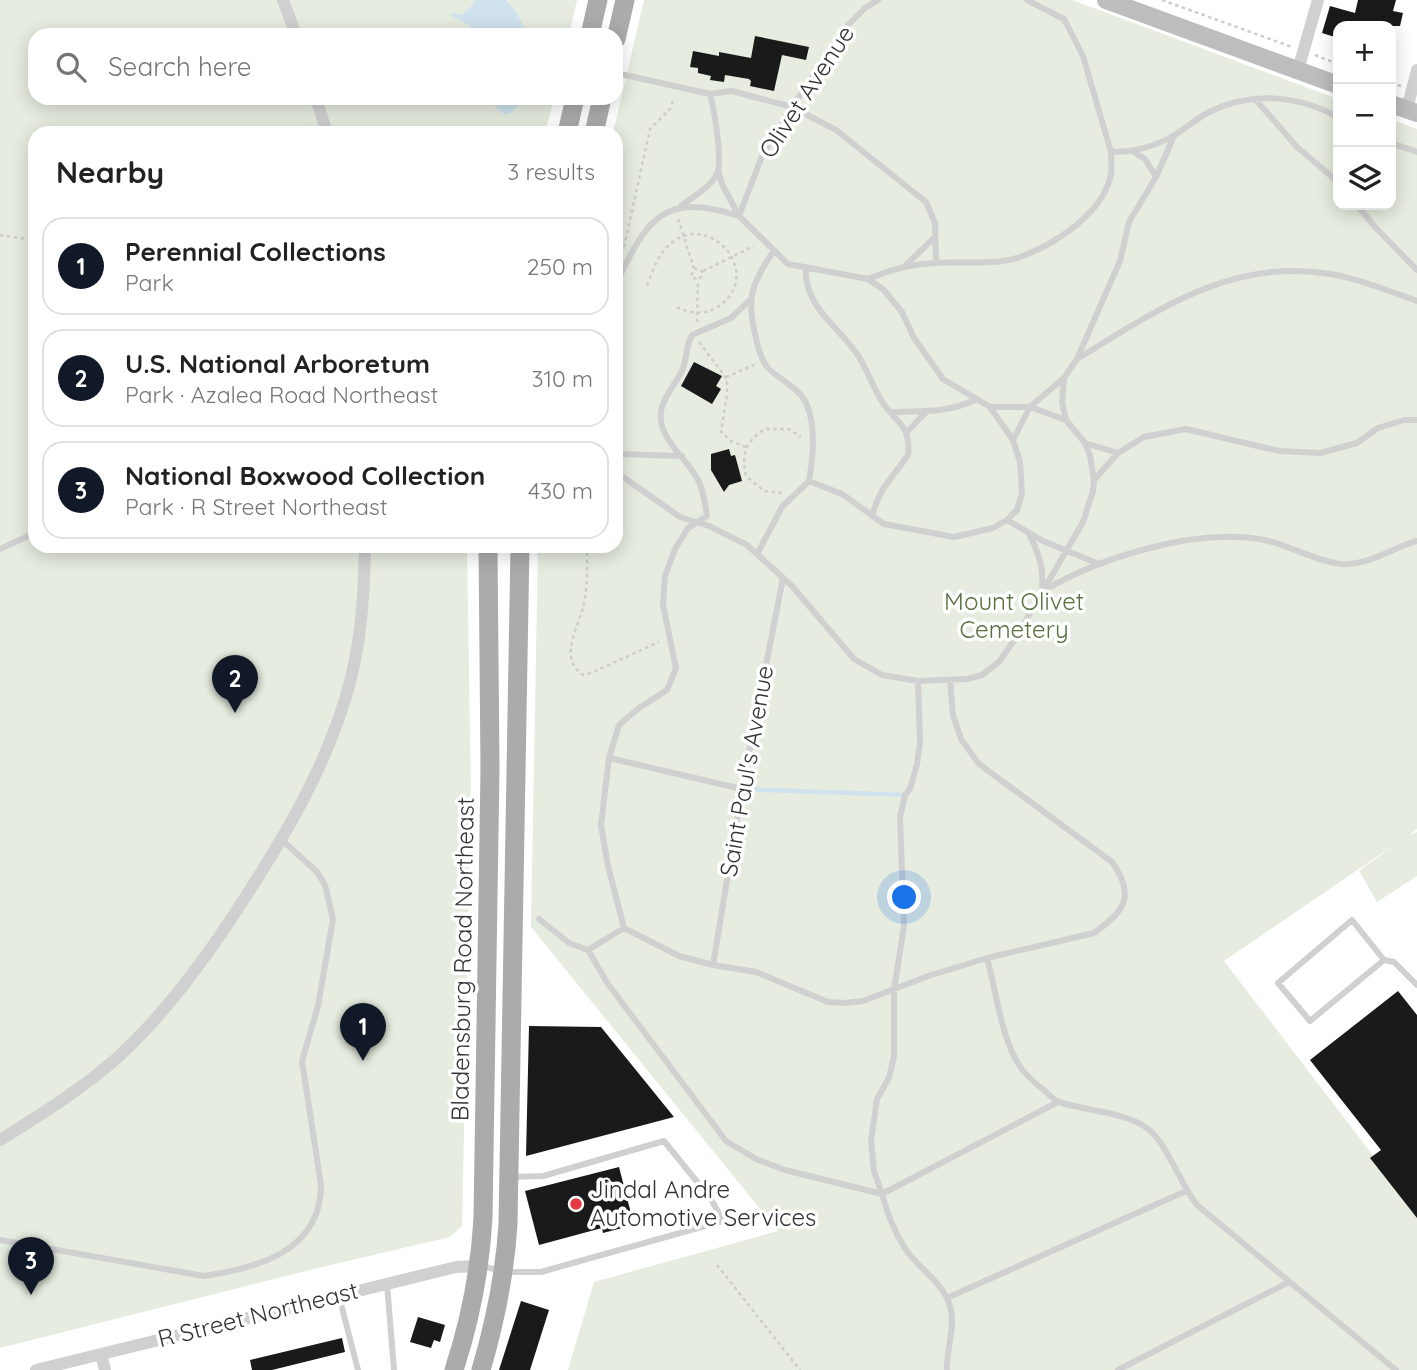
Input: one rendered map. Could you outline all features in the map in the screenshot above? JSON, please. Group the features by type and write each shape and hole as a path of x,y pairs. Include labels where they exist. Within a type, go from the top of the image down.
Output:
{"main road":[{"path":"592,28 598,0"},
{"path":"619,28 625,0"},
{"path":"1106,0 1335,84"},
{"path":"569,126 574,105"},
{"path":"596,126 601,105"},
{"name":"Bladensburg Road Northeast","path":"454,1370 467,1329 480,1266 488,1010 488,553"},
{"name":"Bladensburg Road Northeast","path":"481,1370 505,1272 520,553"},
{"path":"488,1010 512,1010"}],"street":[{"path":"283,0 293,28"},
{"path":"1298,70 1317,1"},
{"path":"1405,109 1417,70"},
{"path":"318,105 325,126"},
{"path":"0,1140 98,1073 157,1018 217,940 281,839 322,760 349,685 362,621 365,553"},
{"name":"R Street Northeast","path":"36,1370 456,1267 480,1266"},
{"path":"101,1354 105,1370"}],"lane":[{"name":"Olivet Avenue","path":"739,216 762,156 792,107 848,25 865,8 878,0"},
{"path":"868,279 905,266 936,262 979,264 1019,257 1056,239 1086,217 1102,197 1111,175 1111,152 1083,56 1064,19 1027,0"},
{"path":"623,74 710,94 732,91 792,107 836,130 926,202 935,223 936,262"},
{"name":"Olivet Avenue","path":"710,94 716,120 718,170"},
{"path":"1111,152 1134,152 1174,136 1210,112 1256,100 1274,97 1297,99 1333,114"},
{"path":"1256,100 1297,147 1333,178"},
{"path":"1013,440 1030,407 1064,378 1077,359 1120,261 1129,222 1156,177 1174,136"},
{"path":"1396,145 1417,152"},
{"path":"1134,152 1145,159 1156,177"},
{"path":"623,270 641,235 658,218 679,207 710,184 718,170"},
{"path":"718,170 722,184 739,216 788,264 868,279 884,290 902,312 914,338 943,379 990,407 1030,407 1066,420"},
{"path":"679,207 710,208 739,216"},
{"path":"1361,210 1417,270"},
{"path":"905,266 935,237"},
{"path":"757,554 782,507 809,481 811,446 812,419 806,402 763,360 752,325 749,301 756,277 773,252"},
{"path":"806,269 805,276 813,303 855,351 879,396 908,432 908,454 885,482 877,497 872,516"},
{"path":"1077,359 1182,297 1230,278 1269,271 1302,270 1332,274 1417,301"},
{"path":"749,301 731,318 694,333 689,340 686,360 663,405 661,419 666,437 698,478 707,516 688,528 675,549 665,576 663,605 676,668 667,690 639,708 620,725 609,758 601,825 608,866 624,928 678,956 756,972 828,1002 863,1001 928,976 988,958 1094,933 1121,910 1127,889 1121,875 1112,862 979,764 961,739 953,715 950,680"},
{"path":"623,477 680,517 747,545 783,578 827,625 854,659 882,675 918,681 967,679 982,675 999,662 1083,522 1094,480 1085,443 1066,420 1062,402 1064,378"},
{"path":"891,412 926,412 962,406 975,400"},
{"path":"809,481 830,488 884,524 954,537 978,533 1007,520 1017,510 1022,494 1020,462 1013,440 990,407"},
{"path":"908,432 926,412"},
{"path":"1094,480 1118,453 1144,437 1186,429 1279,451 1320,453 1357,443 1378,428 1404,420 1417,420"},
{"path":"1085,443 1118,453"},
{"path":"623,454 682,456"},
{"path":"1007,520 1066,552 1099,564"},
{"path":"1030,534 1041,559 1044,576 1042,592"},
{"path":"0,549 28,536"},
{"path":"1042,592 1099,564 1160,545 1213,539 1259,539 1342,564 1369,561 1417,541"},
{"name":"Saint Paul's Avenue","path":"713,965 742,789 783,578"},
{"path":"918,681 920,743 917,764 910,789 905,794 900,817 904,926 894,990 894,1056 889,1078 877,1100 871,1141 874,1171 894,1230 910,1255 930,1275 947,1298 951,1312 947,1370"},
{"path":"609,758 742,789"},
{"path":"0,1240 204,1276 244,1268 280,1253 299,1240 313,1223 321,1205 321,1185 302,1061 318,1006 333,919 325,886 317,872 281,839"},
{"path":"539,919 569,943 588,950 608,984 726,1141 785,1170 882,1194 1058,1102"},
{"path":"1384,960 1310,1021 1278,983 1352,920 1384,960 1394,962 1417,985"},
{"path":"588,950 624,928"},
{"path":"988,958 1009,1042 1019,1065 1032,1081 1058,1102 1126,1118 1145,1126 1165,1149 1186,1191 1197,1205 1395,1370"},
{"path":"480,1266 505,1272 541,1272 723,1221 711,1199 664,1141 543,1176 509,1177"},
{"path":"947,1298 1186,1191"},
{"path":"1118,1370 1289,1282"},
{"path":"387,1284 394,1370"},
{"path":"339,1296 358,1370"}],"path":[{"path":"1162,0 1333,62"},
{"path":"629,258 623,244 650,129 670,110 677,88"},
{"path":"679,207 682,236 694,268 691,276 698,280"},
{"path":"647,285 666,248 682,236 690,234 714,238 733,256 735,279 726,300 710,310 697,313 689,313 676,307"},
{"path":"0,235 28,239"},
{"path":"694,268 702,271 764,242"},
{"path":"702,271 698,280 694,333 726,377 727,394 721,432 746,447"},
{"path":"726,377 763,360"},
{"path":"798,492 764,491 758,487 746,476 743,454 757,434 777,427 796,433 811,446"},
{"path":"587,553 585,601 570,655 578,672 583,676 592,673 668,638"},
{"path":"716,1265 800,1370"}],"green space":[{"path":"0,0 577,0 571,28 28,28 28,105 552,105 547,126 28,126 28,553 467,553 471,799 462,1226 450,1237 0,1348"},
{"name":"Mount Olivet Cemetery","path":"644,0 1072,0 1333,97 1333,210 1396,210 1396,121 1417,129 1417,829 1409,835 1417,832 1417,876 1377,902 1359,871 1397,843 1224,961 1417,1213 1417,1370 568,1370 594,1282 778,1231 531,927 538,553 623,553 623,126 615,126 620,105 623,105 623,90"}],"water":[{"path":"475,0 506,0 524,28 471,28 450,15 461,15"},
{"path":"495,105 518,105 506,115"}],"building":[{"path":"1358,0 1396,0 1393,11 1403,13 1400,26 1396,26 1396,21 1333,21 1333,36 1322,33 1330,6 1355,13"},
{"path":"755,36 809,47 806,60 782,55 774,91 750,86 749,79 725,75 724,82 710,80 711,76 698,73 698,68 690,67 693,51 719,56 719,52 751,58"},
{"path":"694,362 722,376 716,386 721,389 712,404 681,386"},
{"path":"729,449 731,456 735,455 742,481 729,485 724,492 711,470 711,454"},
{"path":"1398,991 1417,1015 1417,1218 1370,1158 1381,1150 1310,1060"},
{"path":"529,1026 601,1027 674,1117 526,1156"},
{"path":"619,1167 634,1225 603,1233 602,1228 539,1245 525,1191"},
{"path":"521,1301 549,1310 530,1370 499,1370"},
{"path":"418,1317 445,1325 440,1342 434,1340 431,1348 410,1342"},
{"path":"342,1338 345,1352 272,1370 252,1370 250,1360"}],"waterway":[{"path":"742,789 905,795"}],"place":[{"name":"U.S. National Arboretum","path":"235,713"},
{"name":"Perennial Collections","path":"363,1061"},
{"name":"Jindal Andre Automotive Services","path":"576,1204"},
{"name":"National Boxwood Collection","path":"31,1295"}]}
